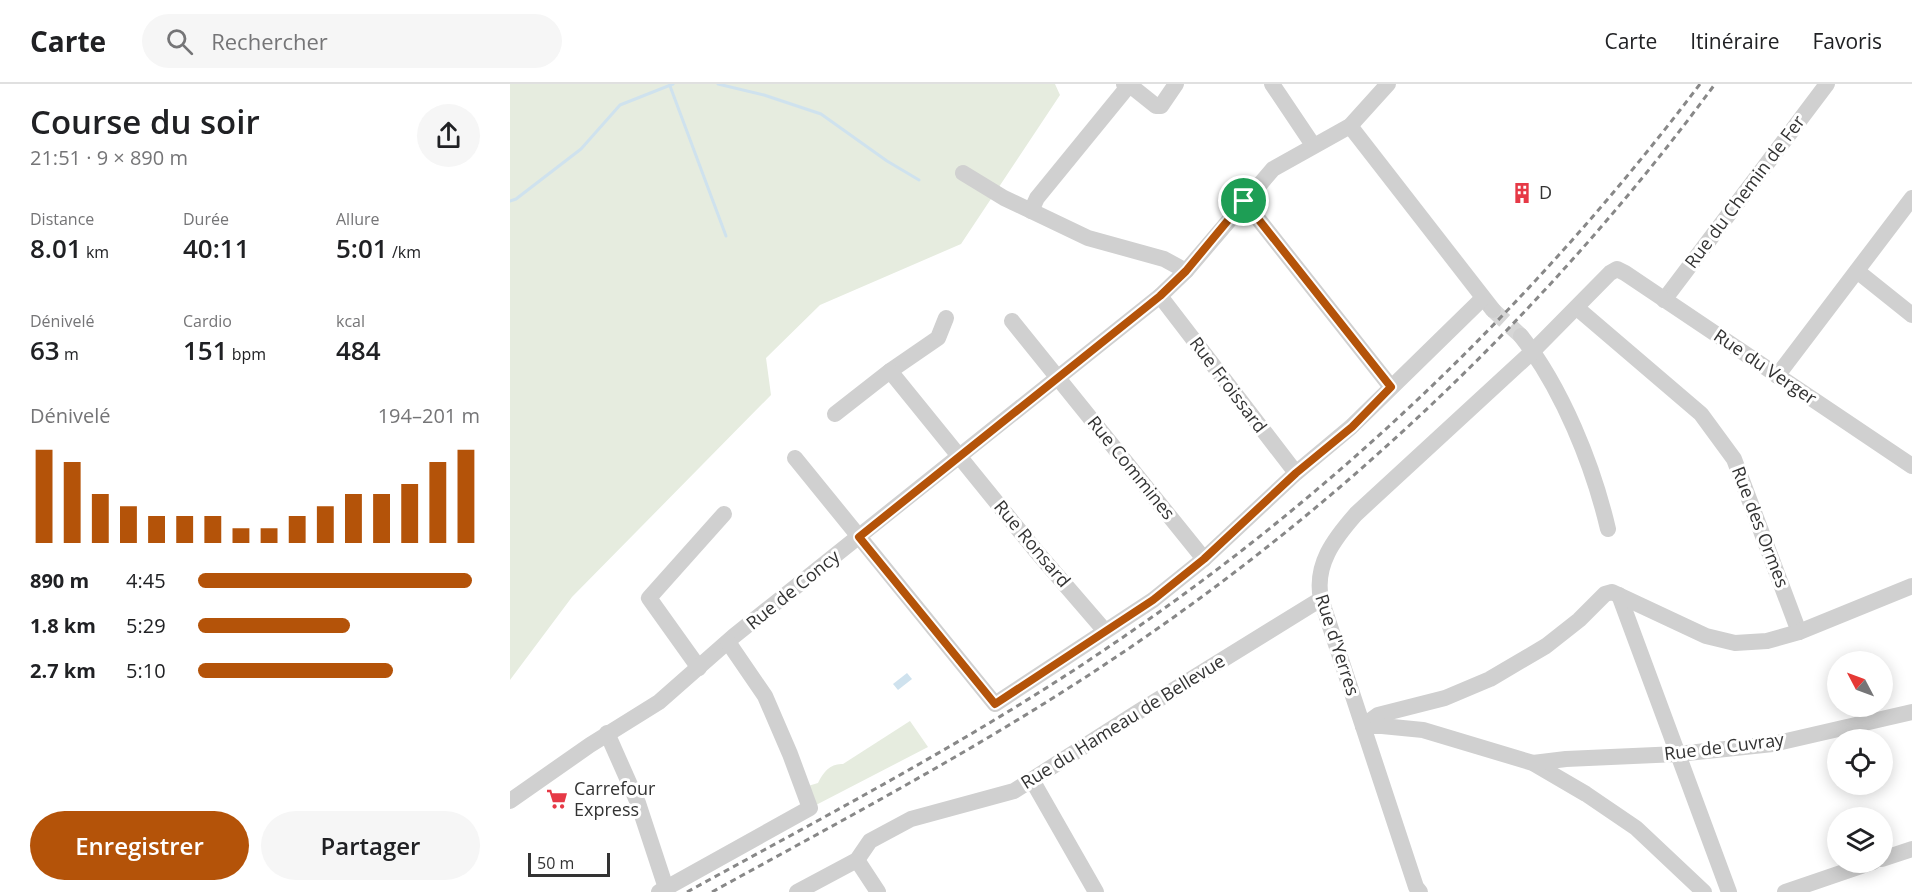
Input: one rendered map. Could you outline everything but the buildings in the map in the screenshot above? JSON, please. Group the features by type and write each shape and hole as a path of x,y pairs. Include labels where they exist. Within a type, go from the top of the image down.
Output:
{"street":[{"path":"1031,211 1037,198 1125,87 1131,86 1156,106 1161,106 1176,84"},
{"path":"1272,84 1313,145"},
{"name":"Rue de Concy","path":"510,801 607,734 659,702 728,642 1160,296 1186,271 1273,169 1350,126 1388,84"},
{"name":"Rue du Chemin de Fer","path":"1664,300 1827,84"},
{"path":"795,458 995,704 1153,600 1204,559 1296,473 1352,427 1391,387 1488,304 1350,126"},
{"path":"963,173 1004,198 1088,238 1164,259 1186,271"},
{"path":"1777,376 1912,198"},
{"path":"1244,201 1391,387"},
{"name":"Rue du Verger","path":"1617,269 1912,466"},
{"name":"Rue d'Yerres","path":"1420,892 1416,887 1321,599 1318,583 1328,551 1340,532 1356,514 1533,351 1610,273 1617,269"},
{"path":"1857,271 1912,315"},
{"name":"Rue Froissard","path":"1160,296 1296,473"},
{"name":"Rue des Ormes","path":"1577,308 1701,414 1734,459 1800,632"},
{"path":"835,414 890,371 938,338 946,318"},
{"name":"Rue Commines","path":"1012,321 1204,559"},
{"path":"1521,336 1533,351 1563,402 1600,495 1608,529"},
{"name":"Rue Ronsard","path":"890,371 1036,551 1105,631"},
{"path":"699,668 649,598 724,514"},
{"path":"1363,726 1378,715 1445,698 1490,679 1546,646 1605,594 1616,593 1707,636 1735,643 1767,641 1800,632 1912,586"},
{"path":"1616,593 1729,892"},
{"name":"Rue du Hameau de Bellevue","path":"857,860 870,841 911,819 1014,791 1321,599"},
{"path":"607,734 638,803 663,890 810,808 765,696 728,642"},
{"path":"1399,711 1408,723 1423,730 1533,764 1586,794 1636,828 1704,892"},
{"name":"Rue de Cuvray","path":"1533,764 1566,759 1678,754 1773,744 1912,712"},
{"path":"1363,726 1423,730"},
{"path":"1032,780 1096,892"},
{"path":"1893,855 1912,849"},
{"path":"797,892 857,860 878,892"},
{"path":"1785,892 1841,873"}],"shaded area":[{"path":"510,84 1055,84 1060,95 961,244 820,305 766,358 771,395 572,597 510,680"},
{"path":"910,721 928,747 816,805 808,786 818,783 831,767 843,764"}],"water":[{"path":"907,673 912,679 898,690 893,684"}],"waterway":[{"path":"510,201 516,199 581,149 620,105 673,84"},
{"path":"718,84 764,95 821,114 887,161 919,180"},
{"path":"670,86 726,236"}],"tunnel":[{"path":"1493,310 1521,336"}],"railway":[{"path":"687,892 956,743 1062,678 1196,585 1277,523 1354,457 1502,316 1571,242 1700,84"},
{"path":"712,892 916,780 1065,691 1198,599 1281,536 1362,468 1514,323 1585,246 1652,166 1715,84"}],"place":[{"name":"D","path":"1522,193"},
{"name":"Carrefour Express","path":"557,799"}],"route":[{"path":"1244,201 1391,387 1352,427 1296,473 1204,559 1153,600 995,704 859,537 1160,296 1186,271 1244,201"}]}
